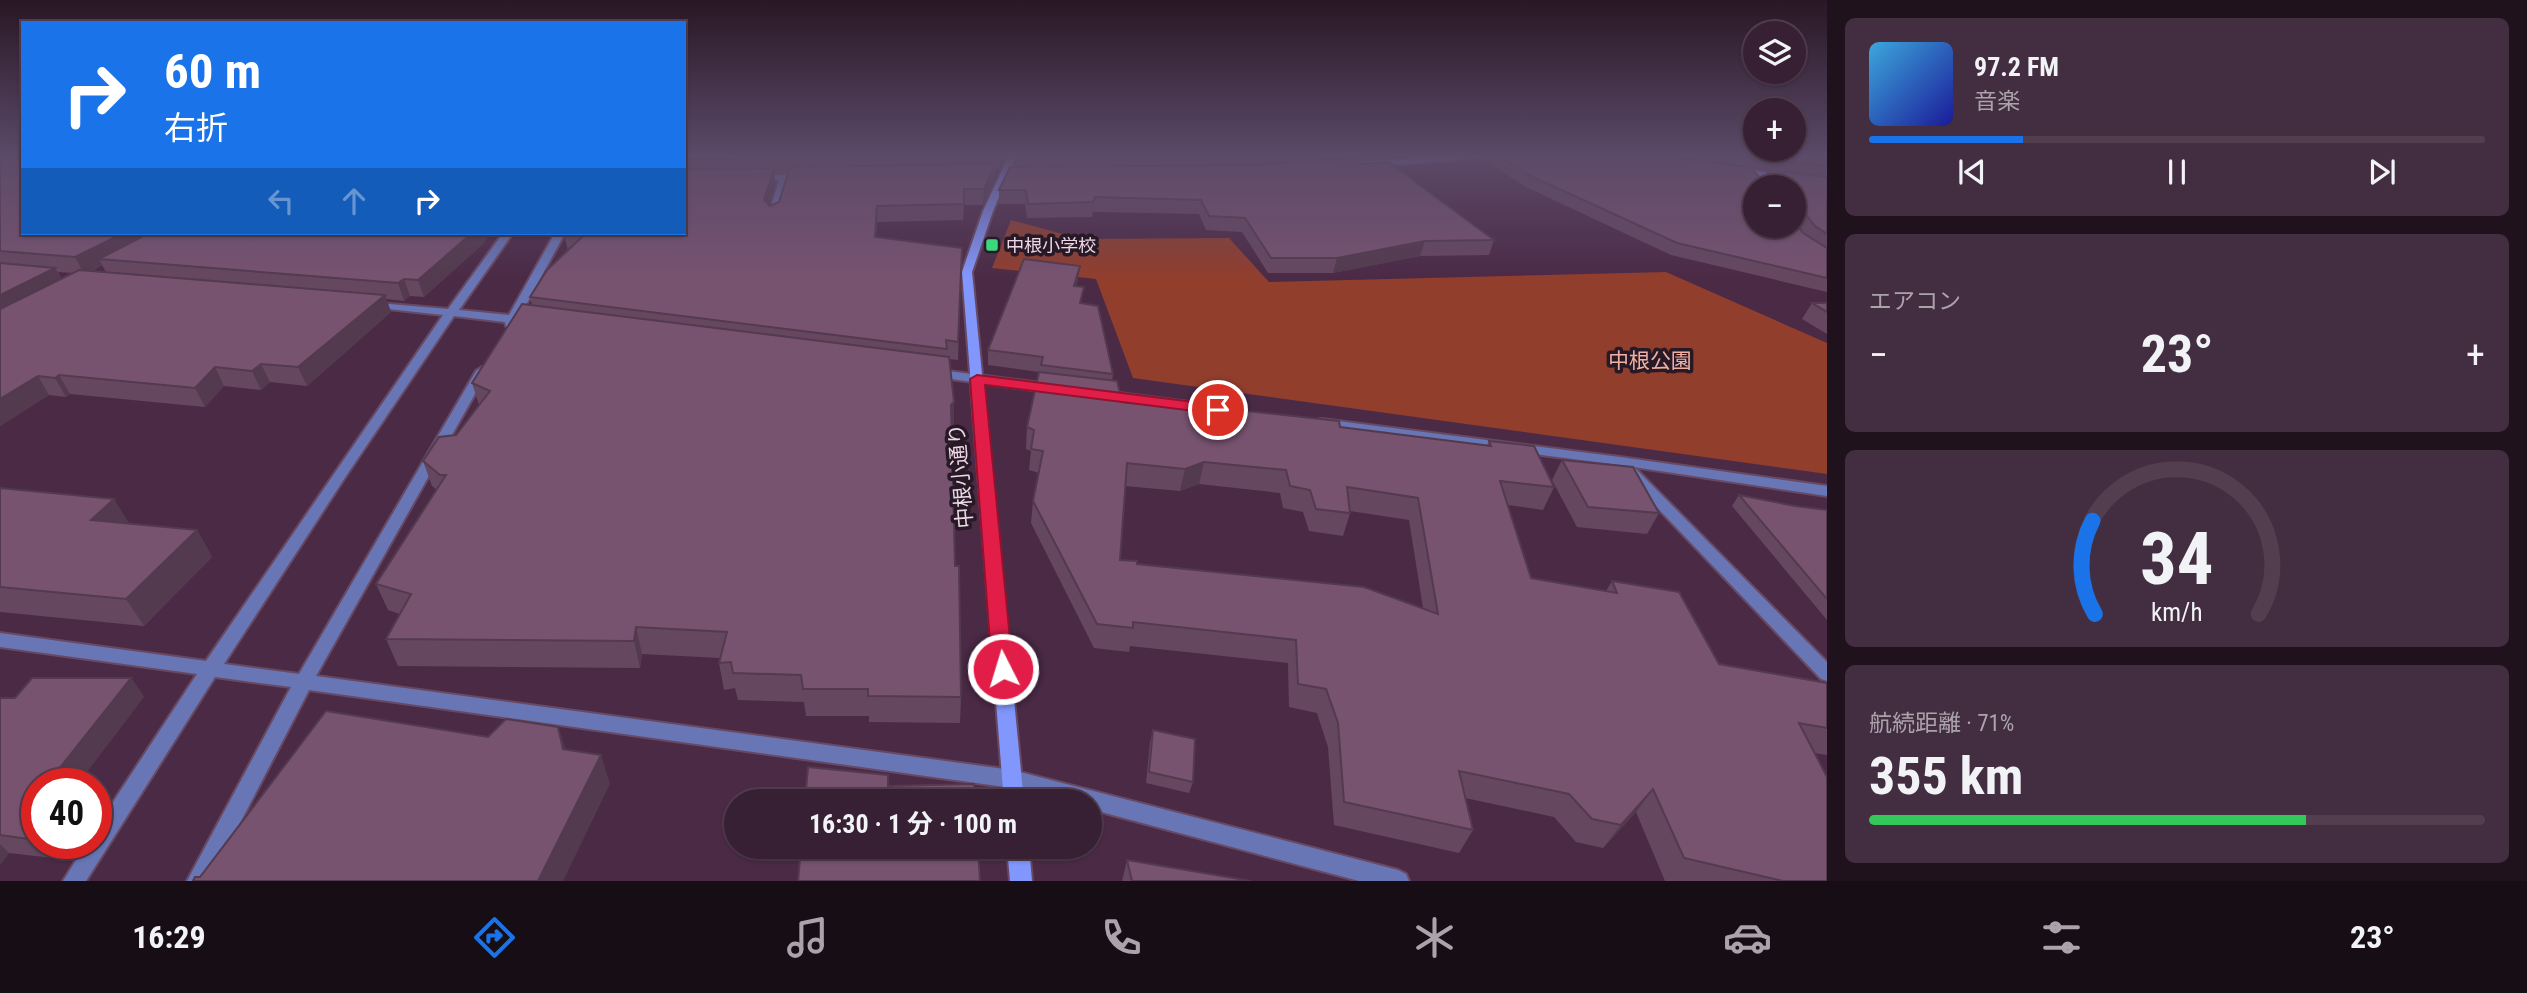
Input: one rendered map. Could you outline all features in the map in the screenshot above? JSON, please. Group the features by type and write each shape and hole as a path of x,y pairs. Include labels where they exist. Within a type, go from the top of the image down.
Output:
{"street":[{"path":"772,217 779,196"},
{"name":"中根小通り","path":"993,196 967,272 1013,789"},
{"path":"74,881 219,670 507,235"},
{"path":"198,881 296,681 495,349 507,317 559,235"},
{"path":"357,303 458,311 540,322"},
{"path":"923,372 1251,414"},
{"path":"1306,421 1620,461 1827,491"},
{"path":"1620,461 1827,674"},
{"path":"0,640 1013,779 1398,881"},
{"path":"1019,859 1021,881"}],"green space":[{"name":"中根公園","path":"1011,220 1081,239 1229,238 1269,282 1666,272 1827,343 1827,474 1133,378 1096,279 992,268"}],"building":[{"path":"0,196 21,196 21,235 120,235 75,257 0,251"},
{"path":"686,196 765,196 764,200 770,206 779,202 781,196 964,196 964,204 877,206 875,237 962,248 958,342 946,340 947,349 530,297 547,270 583,236 565,235 686,235"},
{"path":"1027,196 1434,196 1494,240 1425,241 1337,258 1271,258 1245,218 1209,216 1201,200 1095,197 1093,202 1028,204"},
{"path":"1575,196 1743,196 1743,238 1806,238 1806,235 1827,248 1827,278 1677,243"},
{"path":"1806,196 1827,196 1827,234 1815,226 1806,215"},
{"path":"145,235 470,235 418,280 404,279 398,283 99,259"},
{"path":"1024,259 1080,266 1074,286 1084,287 1080,303 1098,306 1113,374 1041,365 1043,357 988,350"},
{"path":"0,263 55,268 0,295"},
{"path":"79,270 385,295 298,367 261,364 252,371 215,367 195,388 59,375 55,378 38,376 0,399 0,309"},
{"path":"1812,303 1827,303 1827,312"},
{"path":"522,304 949,357 954,402 951,405 955,566 959,566 961,697 868,696 868,689 803,689 801,675 733,673 731,662 719,663 727,632 636,627 634,641 386,639 411,594 376,584 446,475 440,475 423,461 439,437 456,435 490,391 472,383"},
{"path":"1039,372 1117,381 1122,402 1219,411 1219,408 1339,421 1340,427 1491,446 1489,441 1534,446 1554,487 1500,481 1531,578 1617,593 1612,581 1679,592 1719,664 1827,683 1827,728 1799,723 1827,777 1827,881 1783,881 1684,858 1653,789 1621,825 1592,819 1569,794 1459,771 1473,830 1344,802 1338,723 1326,689 1298,684 1296,640 1133,622 1133,628 1097,624 1033,501 1043,451 1031,449 1034,430 1027,427","holes":["1204,462 1286,470 1290,486 1310,490 1316,509 1350,513 1347,487 1418,498 1438,614 1364,587 1137,564 1137,561 1120,560 1127,463 1185,469"]},
{"path":"1562,460 1633,467 1659,513 1588,507"},
{"path":"0,488 114,499 91,520 197,530 126,599 0,587"},
{"path":"1739,495 1827,510 1827,599"},
{"path":"32,678 131,678 60,768 21,768 21,838 0,835 0,698 15,698"},
{"path":"326,711 488,737 506,719 558,727 563,749 601,755 538,881 193,881 195,877 200,877"},
{"path":"1153,730 1195,739 1193,782 1149,772"},
{"path":"808,767 888,775 888,786 974,784 974,789 806,789"},
{"path":"800,859 979,859 980,881 798,881"},
{"path":"1127,860 1251,881 1132,881"}],"place":[{"name":"中根小学校","path":"992,245"}],"route":[{"path":"1003,669 977,379 1218,410"}]}
